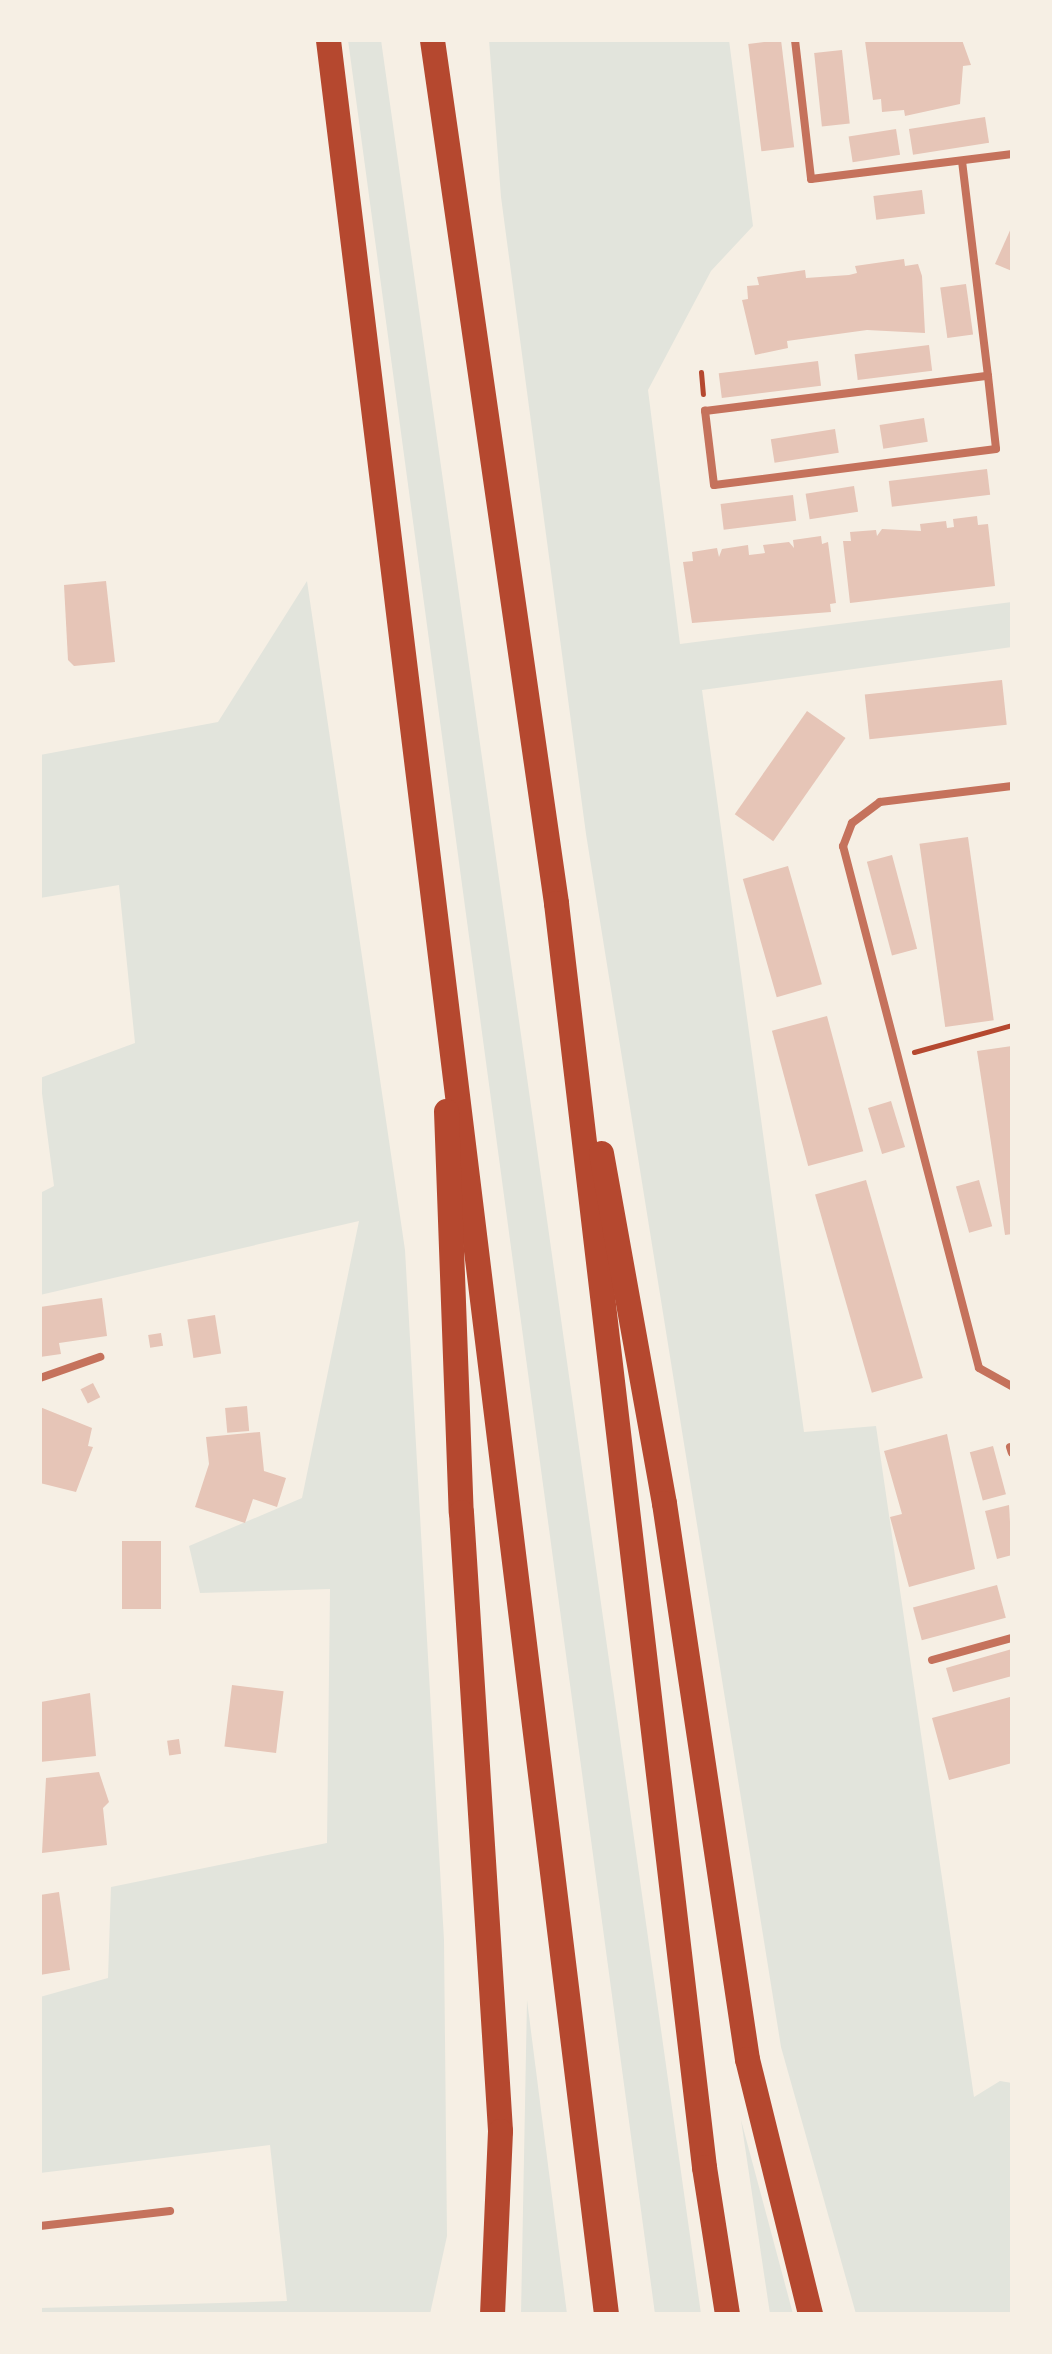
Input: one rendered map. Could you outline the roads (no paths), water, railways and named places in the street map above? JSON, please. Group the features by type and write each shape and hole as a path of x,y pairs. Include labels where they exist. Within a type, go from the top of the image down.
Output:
{"highway":[{"path":"328,40 606,2314"},
{"path":"432,40 556,903 704,2168 727,2314"},
{"path":"556,903 664,1503 746,2059 810,2314"},
{"path":"438,922 461,1512 500,2132 492,2314"}],"lane":[{"path":"795,40 811,178 1012,154"},
{"path":"962,161 988,376 996,449 714,485 705,412 988,376"},
{"path":"1012,786 880,802 852,823 844,862 979,1368 1012,1386"},
{"path":"40,1378 100,1357"},
{"path":"932,1660 1012,1638"},
{"path":"40,2226 170,2212"}]}
